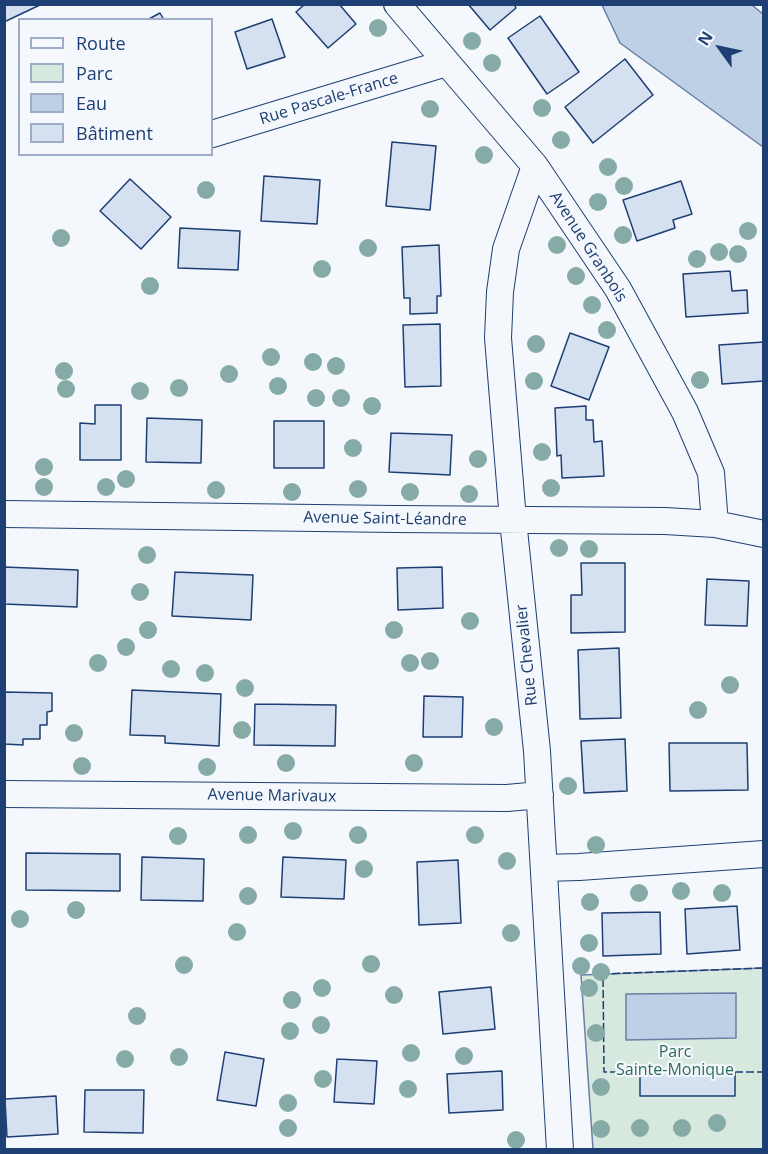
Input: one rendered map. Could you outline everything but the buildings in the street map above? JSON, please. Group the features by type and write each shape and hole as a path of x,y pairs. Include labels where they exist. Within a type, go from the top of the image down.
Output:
{"street":[{"name":"Avenue Granbois","path":"397,4 535,166 618,289 685,412 711,472 715,524"},
{"name":"Rue Pascale-France","path":"213,135 446,63"},
{"name":"Rue Chevalier","path":"535,166 506,249 500,292 498,338 513,520 537,751 560,1149"},
{"name":"Avenue Saint-Léandre","path":"4,514 665,521 715,524 764,534"},
{"name":"Avenue Marivaux","path":"4,794 495,798 540,795"},
{"path":"544,868 764,854"}],"green space":[{"name":"Parc Sainte-Monique","path":"763,968 763,1149 593,1149 581,975"}],"water":[{"path":"602,5 752,5 763,14 763,147 620,43"},
{"path":"736,993 736,1038 626,1040 626,994"}],"fence":[{"path":"640,1072 604,1072 603,974 764,968"},
{"path":"735,1072 764,1072"}]}
